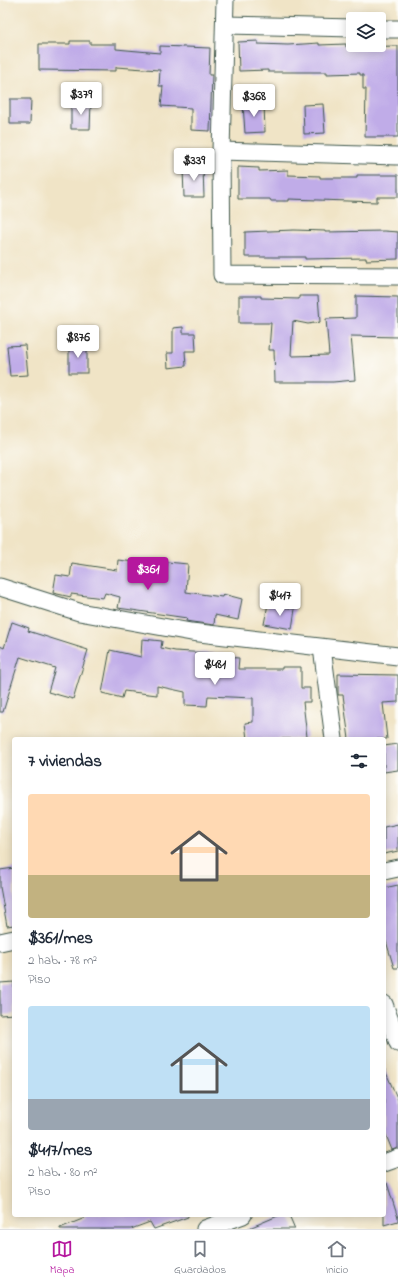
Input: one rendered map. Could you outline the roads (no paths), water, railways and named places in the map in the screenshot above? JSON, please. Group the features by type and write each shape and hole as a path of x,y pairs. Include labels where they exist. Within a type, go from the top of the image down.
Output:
{"street":[{"path":"225,0 226,25 221,151 222,275 398,276"},
{"path":"226,25 346,28"},
{"path":"386,29 398,29"},
{"path":"221,151 398,156"},
{"path":"0,587 79,612 191,632 398,656"},
{"path":"322,648 334,737"},
{"path":"386,871 398,868"},
{"path":"0,942 12,939"},
{"path":"386,1010 398,1043"},
{"path":"386,1162 398,1158"},
{"path":"205,1229 238,1217"}]}
